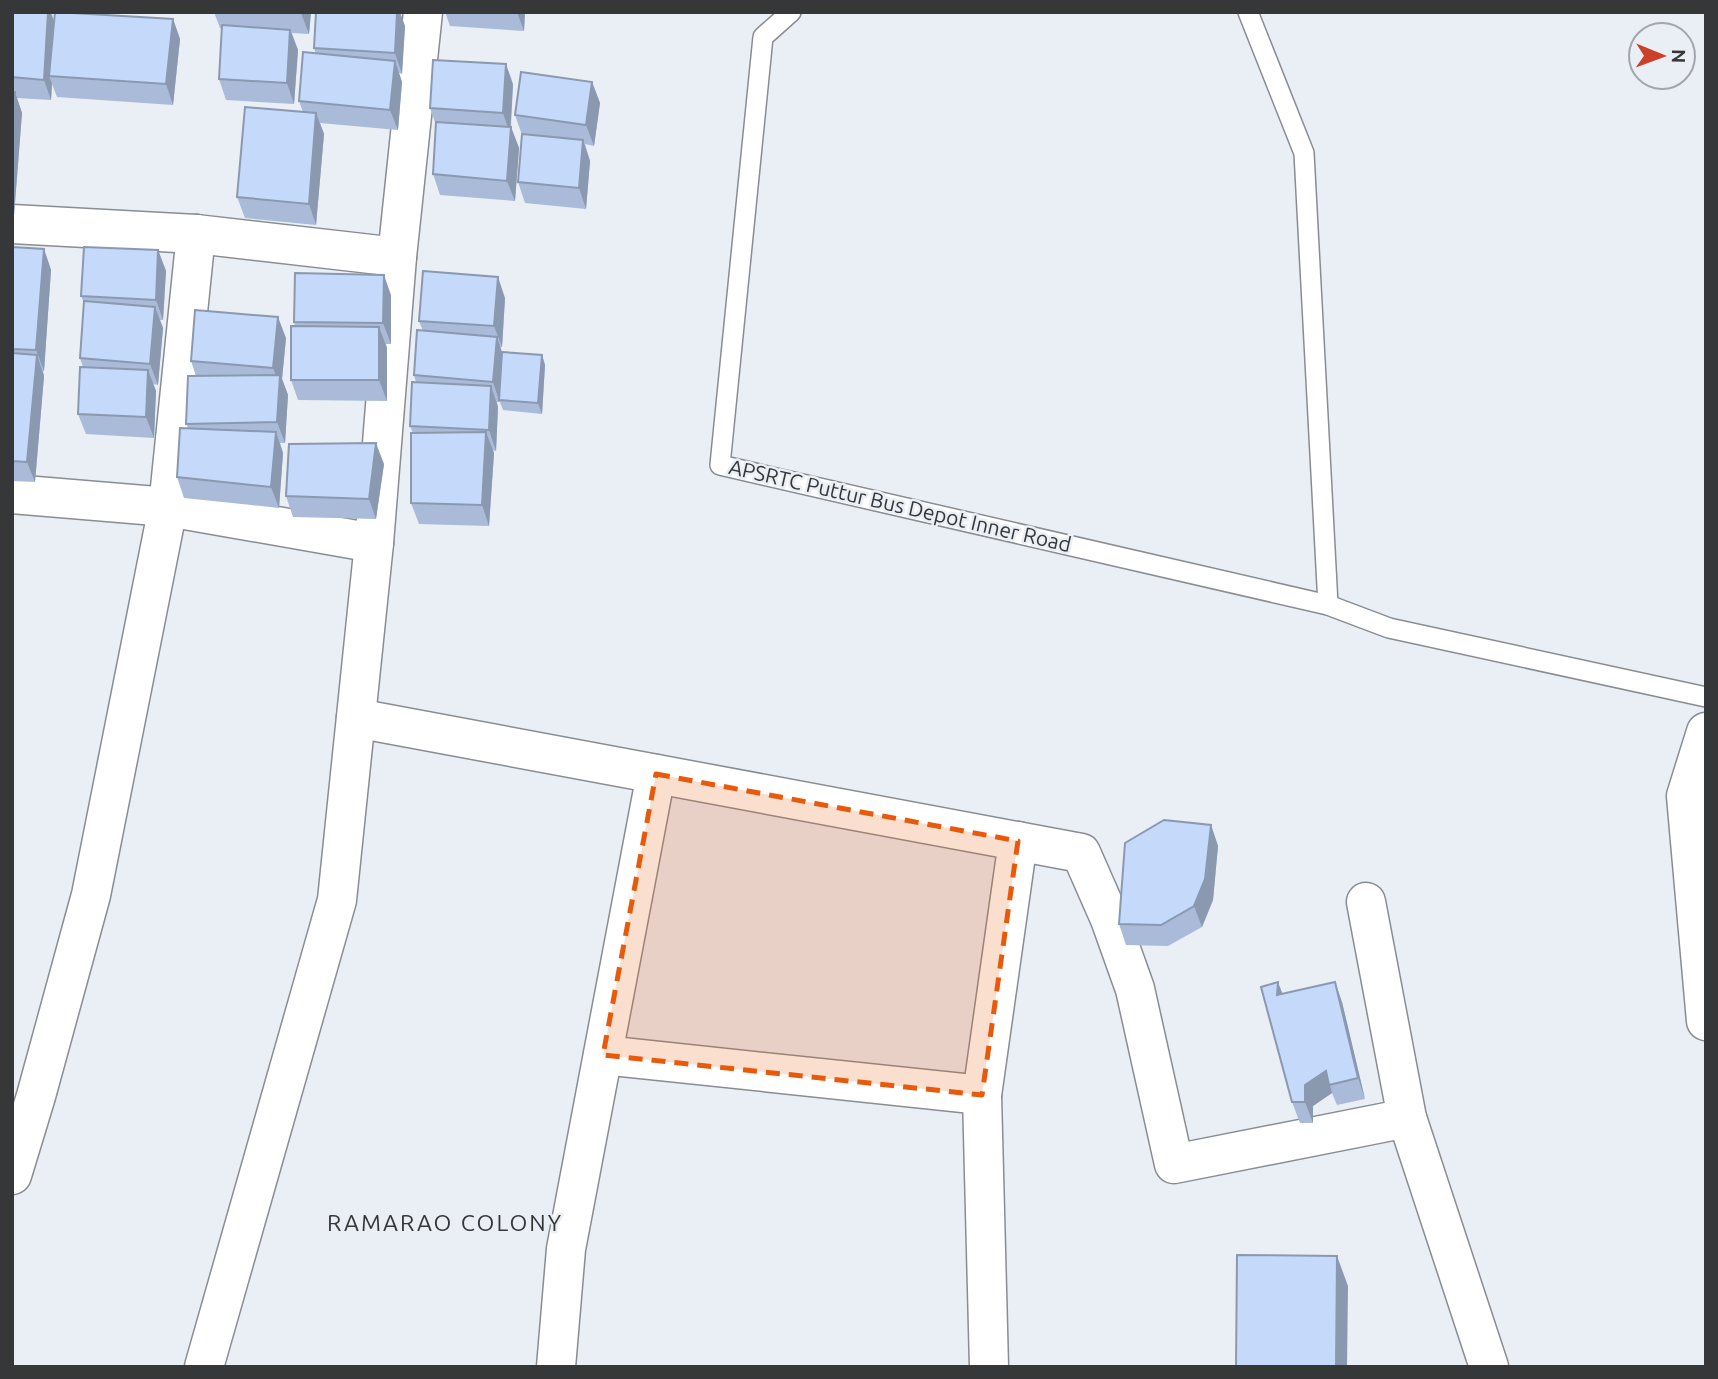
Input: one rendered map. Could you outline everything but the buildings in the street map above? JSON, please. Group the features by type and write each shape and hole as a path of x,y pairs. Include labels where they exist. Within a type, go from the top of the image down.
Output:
{"street":[{"path":"204,1367 337,900 374,543 397,257 424,12"},
{"path":"12,224 196,234 397,257"},
{"path":"12,1175 91,895 168,508 196,234"},
{"path":"12,494 168,508 374,543"},
{"path":"356,718 1081,853 1110,919 1135,989 1174,1164 1407,1118"},
{"path":"1706,732 1686,796 1706,1021"},
{"path":"556,1367 566,1249 656,774"},
{"path":"989,1367 982,1095 1018,841"},
{"path":"1366,902 1407,1118 1489,1367"},
{"path":"603,1055 982,1095"}],"lane":[{"name":"APSRTC Puttur Bus Depot Inner Road","path":"791,12 763,37 720,466 1328,605 1390,628 1706,696"},
{"path":"1248,12 1304,153 1328,605"}],"highlighted area":[{"path":"656,774 1018,841 982,1095 603,1055"}],"district":[{"name":"RAMARAO COLONY","path":"445,1223"}]}
